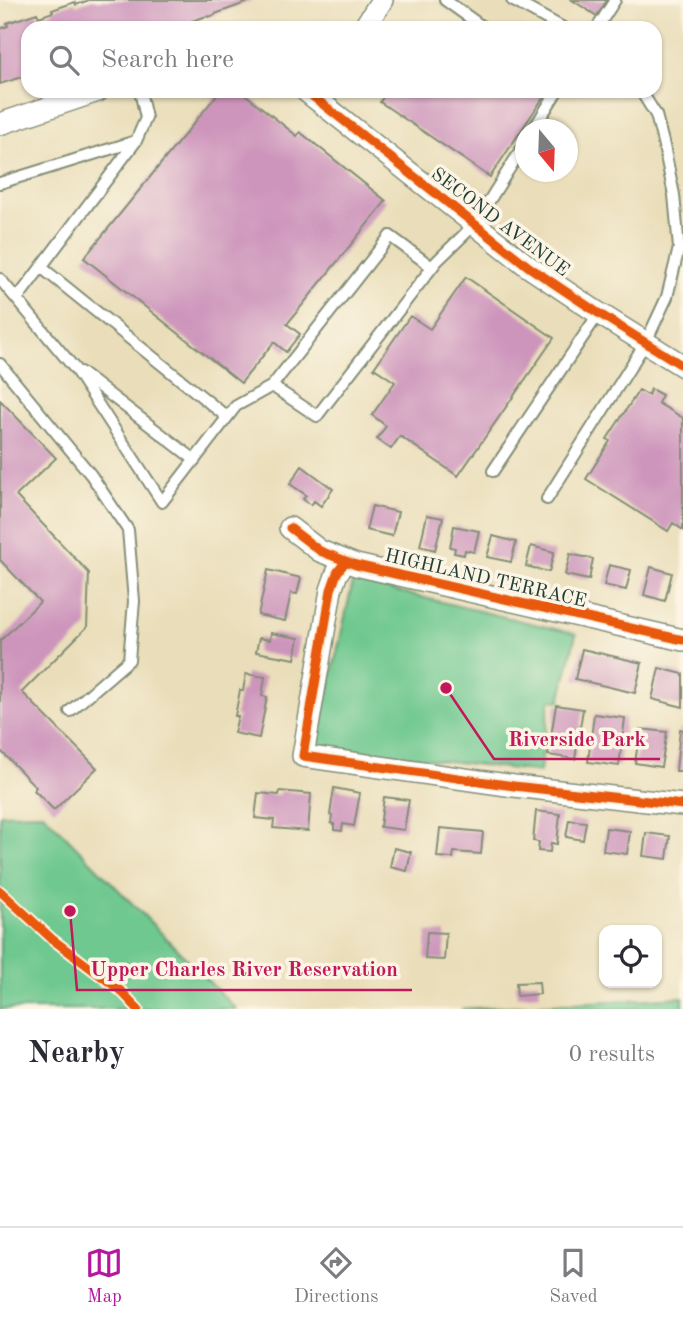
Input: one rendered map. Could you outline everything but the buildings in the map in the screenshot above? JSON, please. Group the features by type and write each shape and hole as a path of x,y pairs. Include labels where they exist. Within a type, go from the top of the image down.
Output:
{"street":[{"path":"368,21 382,0"},
{"path":"0,124 77,98"},
{"name":"SECOND AVENUE","path":"319,98 529,267 683,366"},
{"name":"HIGHLAND TERRACE","path":"290,528 320,551 345,562 683,640"},
{"path":"345,562 337,573 331,590 303,756 514,786 683,805"}],"lane":[{"path":"445,0 474,21"},
{"path":"512,0 550,21"},
{"path":"602,21 615,0"},
{"path":"16,299 136,141 146,118 142,98"},
{"path":"540,119 553,98"},
{"path":"547,499 646,342 667,297 679,248 674,195 656,115 645,98"},
{"path":"0,183 136,141"},
{"path":"272,386 317,416 432,267 474,225 515,160"},
{"path":"0,279 73,367 162,502 236,406 272,386 390,236 432,267"},
{"path":"41,267 228,417"},
{"path":"493,471 599,313"},
{"path":"0,364 91,475 128,530 134,601 129,660 70,711"},
{"path":"73,367 195,460"}],"green space":[{"path":"353,581 576,634 560,701 550,700 540,772 316,746"},
{"path":"43,813 236,1009 0,1009 0,814"},
{"path":"683,997 683,1009 461,1009"}],"cycle path":[{"path":"315,98 529,267 683,366"},
{"path":"290,528 320,551 356,565 683,640"},
{"path":"345,562 337,573 331,590 303,756 514,786 683,805"},
{"path":"0,891 52,939 121,991 138,1009"}],"place":[{"name":"Riverside Park","path":"446,688"},
{"name":"Upper Charles River Reservation","path":"70,911"}]}
